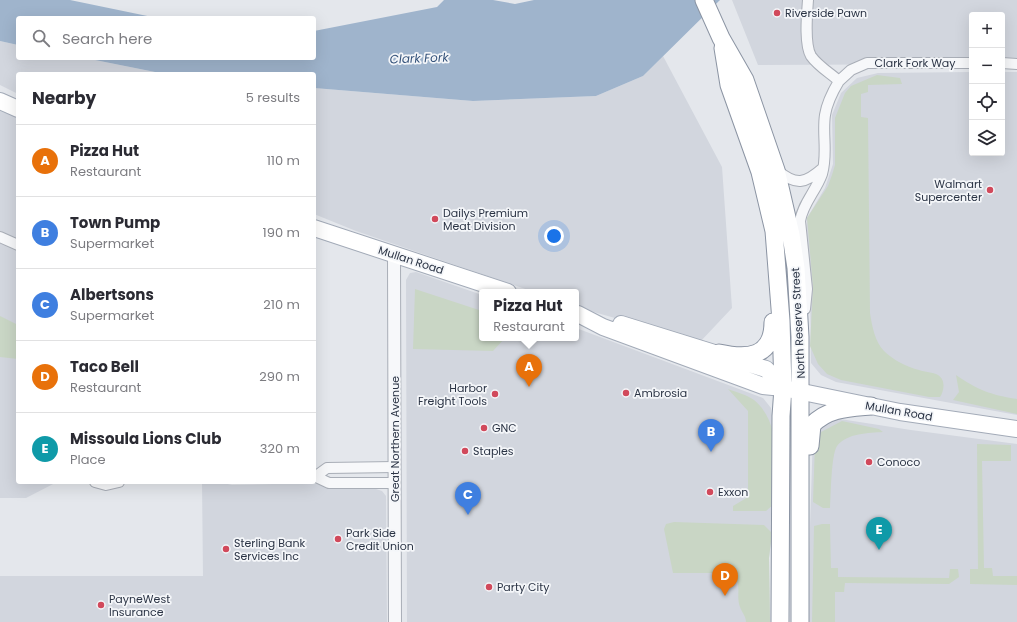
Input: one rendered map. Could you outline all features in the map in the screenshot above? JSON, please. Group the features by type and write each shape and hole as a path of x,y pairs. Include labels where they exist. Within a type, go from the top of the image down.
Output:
{"highway":[{"name":"North Reserve Street","path":"704,0 721,38 745,80 776,170 791,235 796,268 801,392 800,622"},
{"name":"North Reserve Street","path":"721,38 729,85 760,172 774,231 781,321 783,388 781,416 780,622"},
{"path":"719,354 738,357 755,354 763,351 771,340 773,329 773,308 770,254 774,231"},
{"path":"803,622 808,595 812,425 818,419 832,411 871,406"}],"main road":[{"path":"0,101 16,108"},
{"name":"Mullan Road","path":"316,229 499,289"},
{"name":"Mullan Road","path":"579,313 607,320 766,369 783,388"},
{"name":"Mullan Road","path":"579,314 603,327 661,350 762,386 783,388 871,406 1017,429"}],"street":[{"path":"799,322 805,311 807,289 800,221 801,212 815,188 823,168 826,149 825,115 832,94 840,81 822,67 811,55 807,35 808,0"},
{"name":"Clark Fork Way","path":"840,81 851,70 867,63 969,63"},
{"path":"1005,63 1017,64"},
{"path":"776,170 794,181 807,180 823,168"},
{"path":"0,237 16,244"},
{"name":"Great Northern Avenue","path":"394,255 396,622"},
{"path":"316,475 327,468 395,467"},
{"path":"316,477 328,483 395,483"}],"shaded area":[{"path":"732,0 1017,0 1017,64 1005,64 1005,12 969,12 969,64 758,65"},
{"path":"0,41 16,45 16,60 95,60 155,72 16,72 16,93 0,85"},
{"path":"663,56 722,167 732,308 700,342 579,308 579,289 525,289 356,231 316,215 316,88 473,101 596,96 643,76"},
{"path":"969,72 969,156 1005,156 1005,72 1017,72 1017,415 836,382 821,375 811,363 810,285 806,233 807,218 825,188 833,164 832,115 841,93 857,78 878,73"},
{"path":"0,109 16,116 16,484 53,484 26,498 0,498"},
{"path":"416,272 479,294 479,341 579,341 579,329 763,398 771,408 774,428 775,505 769,558 770,622 407,622 406,280 410,273"},
{"path":"840,419 1017,444 1017,622 807,622 813,433 826,422"},
{"path":"202,484 316,484 373,488 382,491 386,496 387,622 0,622 0,576 203,576"}],"green space":[{"path":"877,75 900,78 902,84 868,85 868,92 861,94 861,117 868,118 870,313 874,334 884,351 896,360 914,369 934,373 941,377 944,386 940,397 929,397 841,380 827,374 818,364 810,346 813,287 807,218 828,186 832,175 835,165 835,118 845,93 851,86"},
{"path":"415,289 479,310 479,341 502,341 493,351 413,349"},
{"path":"0,316 16,324 16,359 0,357"},
{"path":"956,375 971,385 985,391 1000,396 1017,399 1017,414 953,400 959,392"},
{"path":"728,389 754,400 770,421 776,462 775,503 766,511 733,511 733,506 748,497 748,411"},
{"path":"842,421 879,429 883,432 865,433 852,436 846,438 837,446 832,466 830,508 823,508 813,502 815,443 821,432"},
{"path":"977,444 1011,445 1011,461 982,461 984,568 992,568 993,576 1017,576 1017,585 970,584 970,569 978,569"},
{"path":"674,522 764,525 772,533 769,558 770,622 746,622 739,602 737,580 730,573 673,573 664,529 666,524"},
{"path":"830,524 831,568 838,568 838,577 949,578 950,569 958,569 959,577 949,584 845,583 844,592 835,592 835,622 812,622 814,526"}],"water":[{"path":"0,0 70,0 147,16 16,16 16,45 0,41"},
{"name":"Clark Fork","path":"444,0 493,0 515,4 534,0 720,0 643,76 596,96 473,101 316,88 316,72 155,72 95,60 316,60 316,31 437,7"}],"place":[{"name":"Riverside Pawn","path":"777,13"},
{"name":"Walmart Supercenter","path":"990,190"},
{"name":"Dailys Premium Meat Division","path":"435,219"},
{"name":"Pizza Hut","path":"529,387"},
{"name":"Ambrosia","path":"626,393"},
{"name":"Harbor Freight Tools","path":"495,394"},
{"name":"GNC","path":"484,428"},
{"name":"Staples","path":"465,451"},
{"name":"Town Pump","path":"711,452"},
{"name":"Conoco","path":"869,462"},
{"name":"Exxon","path":"710,492"},
{"name":"Albertsons","path":"468,515"},
{"name":"Park Side Credit Union","path":"338,539"},
{"name":"Sterling Bank Services Inc","path":"226,549"},
{"name":"Missoula Lions Club","path":"879,550"},
{"name":"Party City","path":"489,587"},
{"name":"Taco Bell","path":"725,596"},
{"name":"PayneWest Insurance","path":"101,605"}]}
